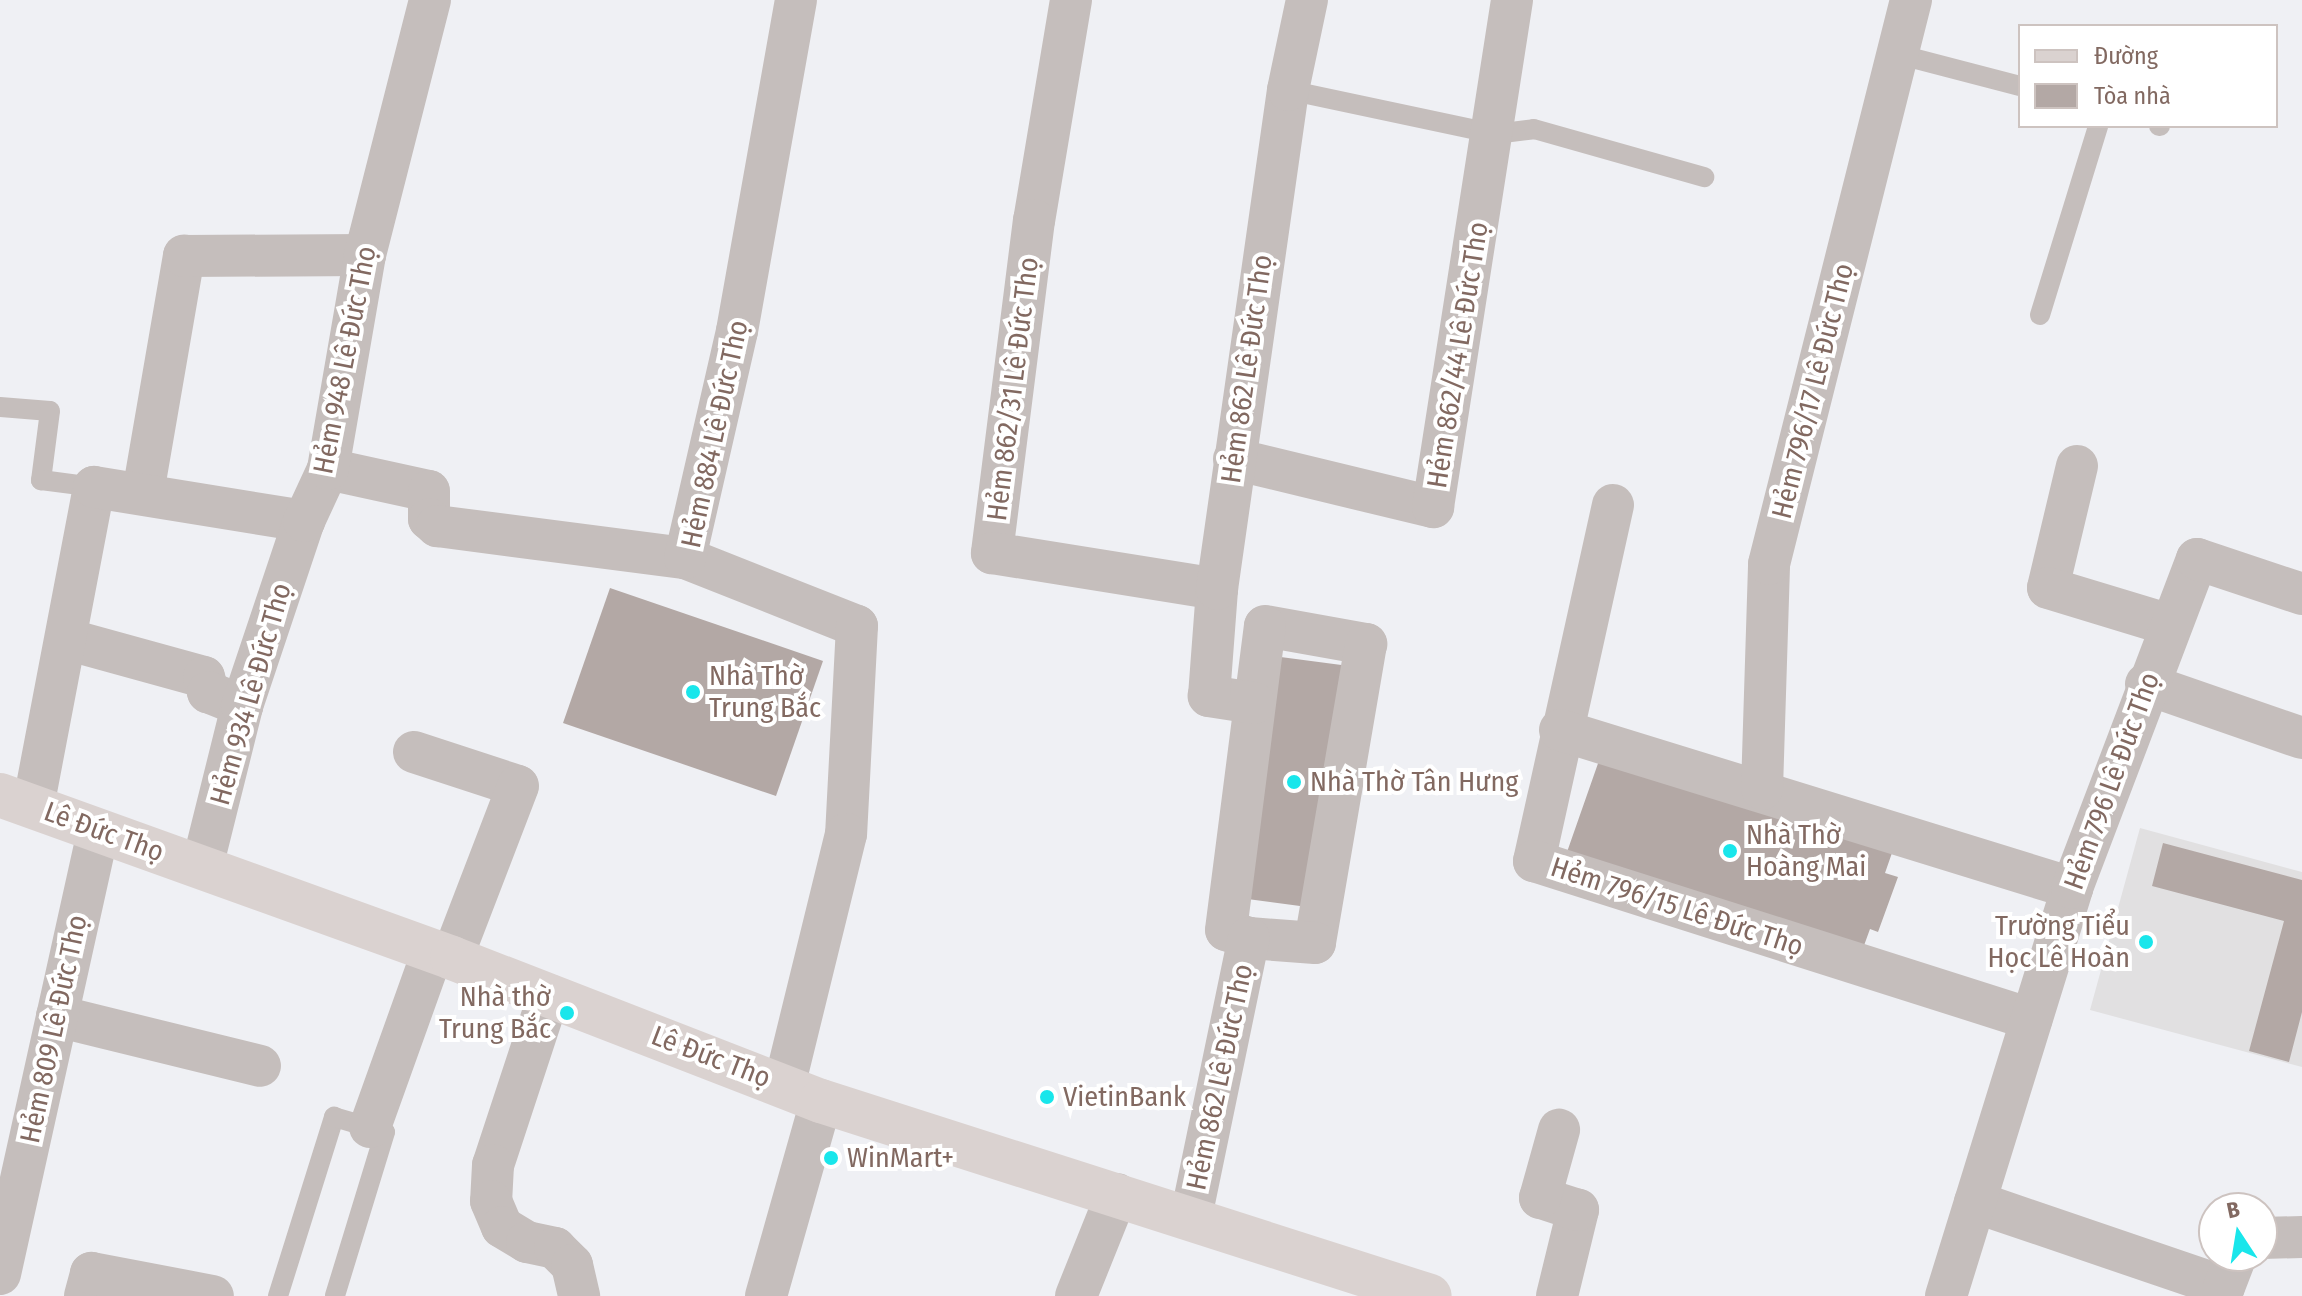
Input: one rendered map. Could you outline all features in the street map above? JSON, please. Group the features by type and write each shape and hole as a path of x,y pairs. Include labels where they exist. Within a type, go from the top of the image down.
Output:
{"main road":[{"name":"Lê Đức Thọ","path":"16,801 442,954 802,1093 1191,1217 1362,1286 1430,1296"}],"street":[{"name":"Hẻm 948 Lê Đức Thọ","path":"304,521 328,469 365,255 430,0"},
{"name":"Hẻm 884 Lê Đức Thọ","path":"796,0 737,331 685,558 857,626 846,834 802,1093"},
{"name":"Hẻm 862/31 Lê Đức Thọ","path":"1071,0 1034,220 992,553 1217,589"},
{"name":"Hẻm 862 Lê Đức Thọ","path":"1254,703 1209,696 1217,589 1288,90 1307,0"},
{"name":"Hẻm 862/44 Lê Đức Thọ","path":"1234,459 1433,507 1495,134 1512,0"},
{"name":"Hẻm 796/17 Lê Đức Thọ","path":"1762,789 1769,564 1911,0"},
{"path":"143,493 184,256 365,255"},
{"path":"2077,466 2048,588 2170,625"},
{"path":"328,469 429,491 429,519 437,526 685,558"},
{"path":"16,801 66,639 94,487 304,521"},
{"name":"Hẻm 796/15 Lê Đức Thọ","path":"1613,505 1560,730 1534,861 2031,1019"},
{"name":"Hẻm 934 Lê Đức Thọ","path":"202,867 242,706 304,521"},
{"name":"Hẻm 796 Lê Đức Thọ","path":"1946,1296 2072,888 2146,684 2197,559 2302,594"},
{"name":"Hẻm 862 Lê Đức Thọ","path":"1265,626 1366,644 1315,943 1249,938 1226,930 1265,626"},
{"path":"66,639 204,677 208,692 242,706"},
{"path":"2146,684 2302,738"},
{"path":"1560,730 1762,789 2072,888"},
{"path":"370,1127 442,954 518,786 414,752"},
{"name":"Hẻm 809 Lê Đức Thọ","path":"0,1274 98,831"},
{"name":"Hẻm 862 Lê Đức Thọ","path":"1191,1217 1249,938"},
{"path":"549,995 493,1165 491,1201 502,1227 527,1242 555,1248 572,1265 579,1296"},
{"path":"57,1016 260,1066"},
{"path":"766,1296 802,1093"},
{"path":"1557,1296 1578,1210 1540,1198 1559,1130"},
{"path":"1076,1296 1117,1194"},
{"path":"1975,1202 2224,1287 2230,1272"},
{"path":"2278,1238 2302,1237"},
{"path":"85,1296 91,1273 213,1296"}],"lane":[{"path":"1897,54 2018,85"},
{"path":"1288,90 1495,134 1534,129 1704,177"},
{"path":"2040,315 2097,128"},
{"path":"0,407 50,411 41,480 94,487"},
{"path":"278,1296 334,1117 385,1132 335,1296"}],"shaded area":[{"path":"2140,828 2302,872 2302,1067 2090,1010"}],"building":[{"name":"Nhà Thờ Trung Bắc","path":"610,588 823,661 776,796 563,723"},
{"name":"Nhà Thờ Tân Hưng","path":"1273,656 1349,666 1315,908 1240,898"},
{"name":"Nhà Thờ Hoàng Mai","path":"1602,752 1893,850 1885,873 1898,877 1878,932 1870,929 1862,951 1567,852"},
{"path":"2163,843 2302,880 2302,1012 2289,1062 2249,1051 2284,921 2152,886"}],"place":[{"name":"Nhà Thờ Trung Bắc","path":"693,692"},
{"name":"Nhà Thờ Tân Hưng","path":"1294,782"},
{"name":"Nhà Thờ Hoàng Mai","path":"1730,851"},
{"name":"Trường Tiểu Học Lê Hoàn","path":"2146,942"},
{"name":"Nhà thờ Trung Bắc","path":"567,1013"},
{"name":"VietinBank","path":"1047,1097"},
{"name":"WinMart+","path":"831,1158"}]}
